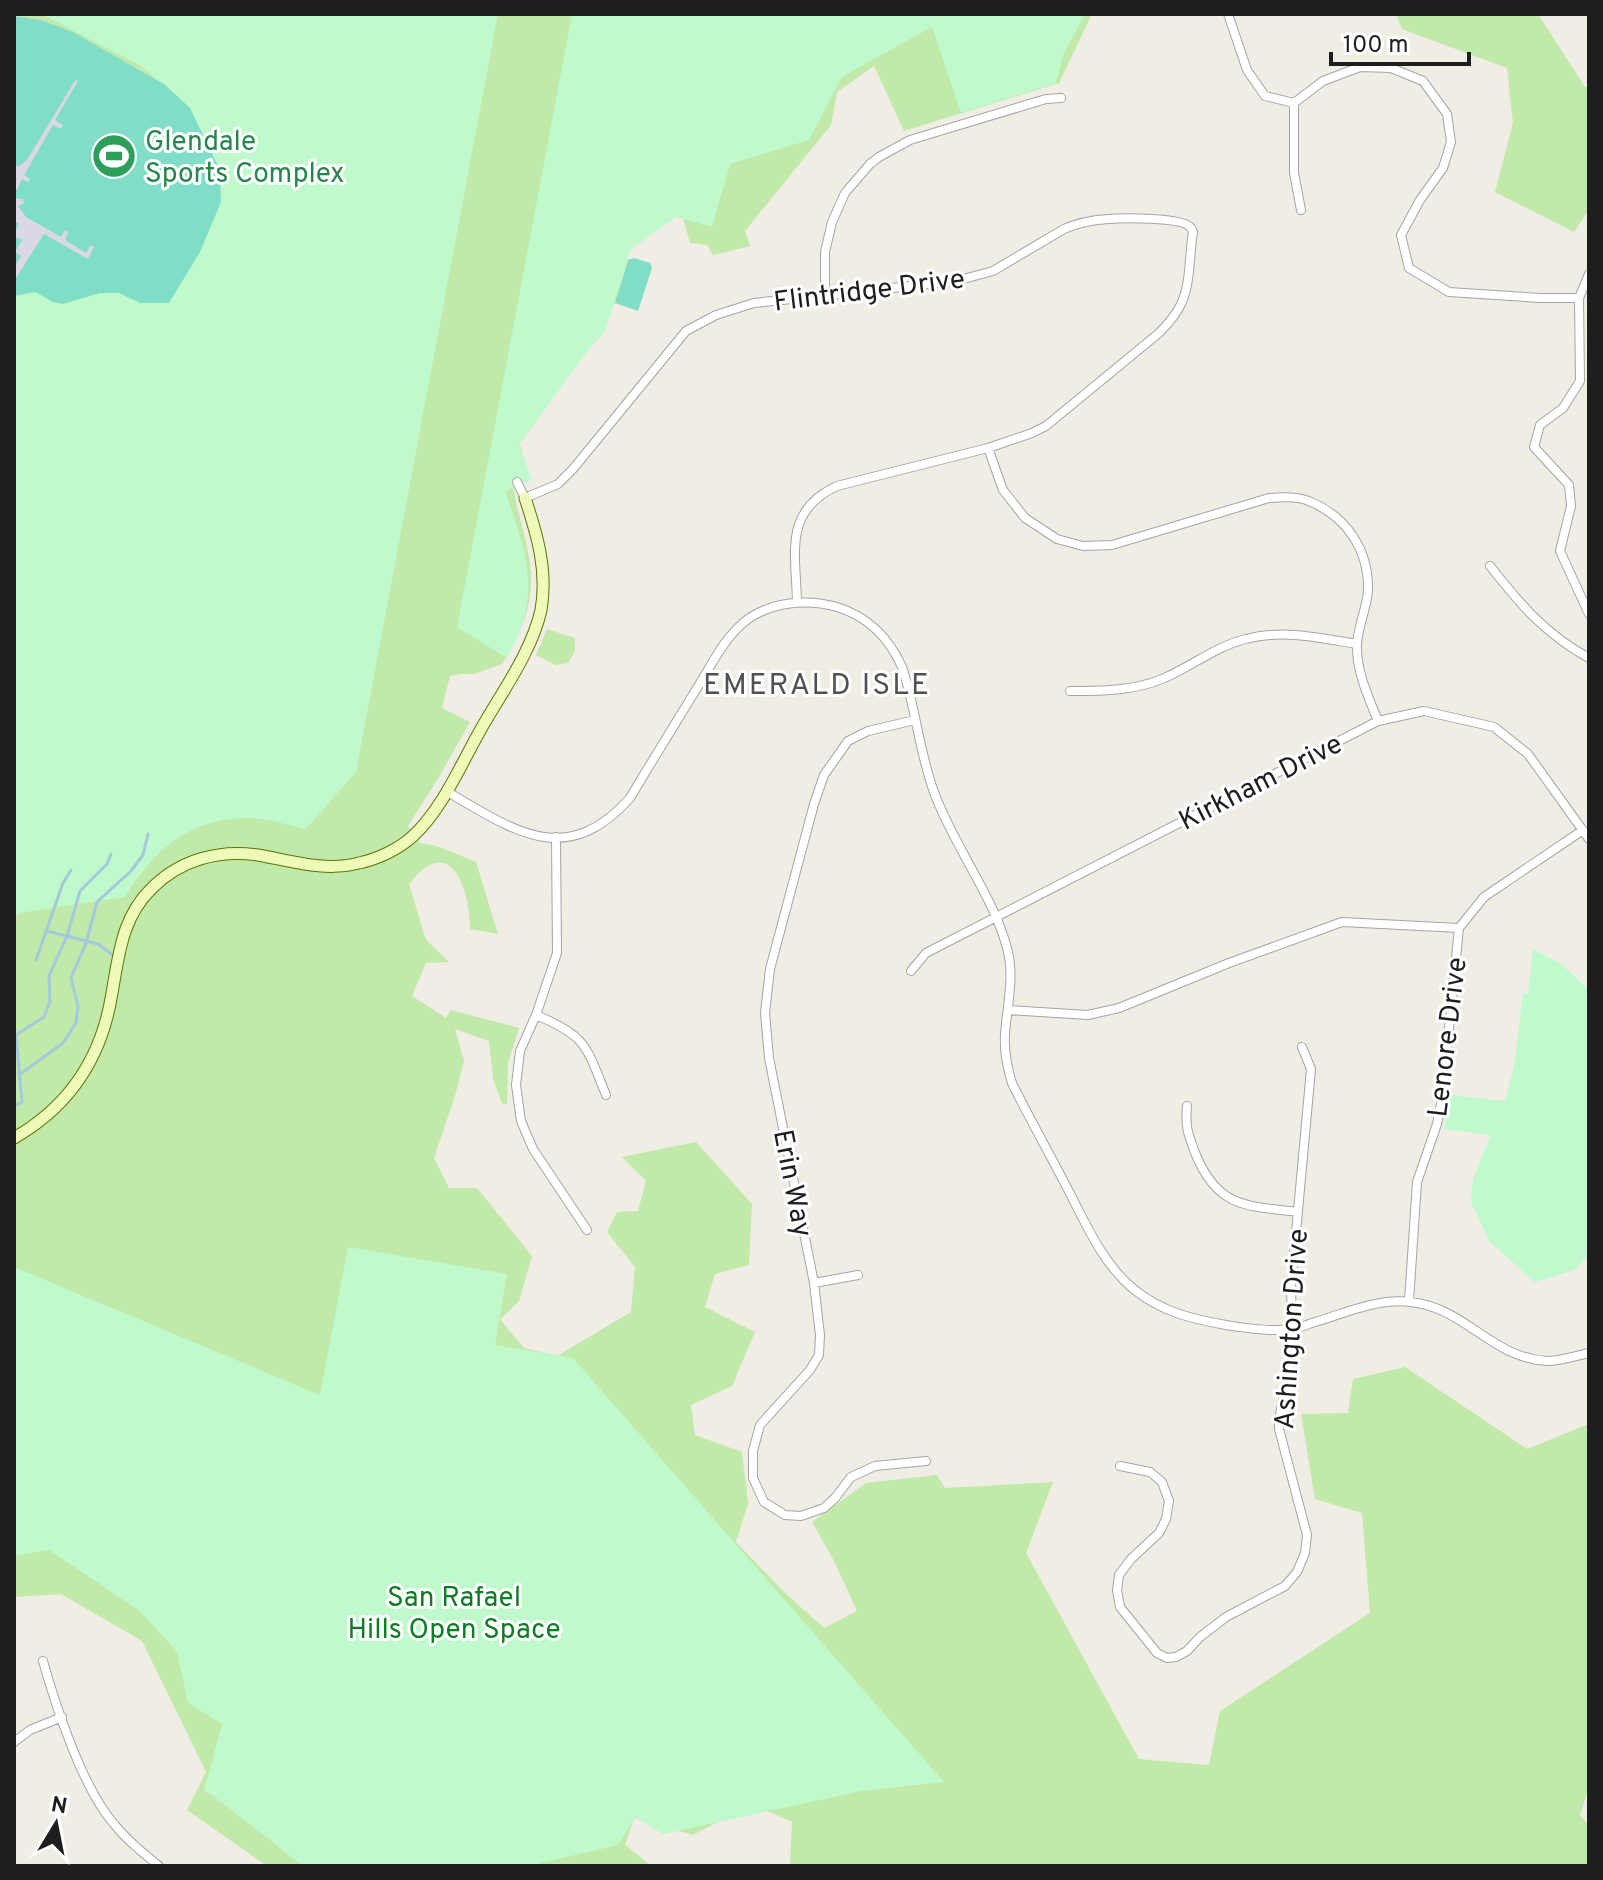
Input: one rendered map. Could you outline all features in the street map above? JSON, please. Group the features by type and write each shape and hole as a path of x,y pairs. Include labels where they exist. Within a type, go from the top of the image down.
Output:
{"street":[{"path":"1228,14 1247,70 1265,96 1294,103"},
{"path":"1294,103 1323,81 1360,67 1391,68 1423,81 1447,114 1451,142 1443,168 1420,200 1401,235 1409,268 1449,292 1579,298"},
{"path":"825,296 825,252 832,222 850,186 870,164 910,140 1046,99 1061,98"},
{"path":"1294,103 1294,173 1301,210"},
{"name":"Flintridge Drive","path":"525,498 558,484 686,331 716,315 754,303 956,281 976,276 993,271 1064,229 1090,221 1145,218 1188,224 1193,232 1186,292 1171,321 1046,426 988,448 837,486 818,497 806,510 795,533 797,602"},
{"path":"1589,274 1579,298 1580,381 1563,408 1540,425 1534,447 1569,485 1571,506 1560,551 1589,614"},
{"path":"988,448 1003,490 1025,518 1057,539 1083,546 1112,545 1269,498 1290,497 1310,501 1335,516 1354,537 1367,570 1368,593 1357,644 1360,675 1378,721"},
{"path":"14,1138 56,1108 92,1058 107,1019 124,929 140,901 158,882 187,864 218,854 257,855 310,866 361,863 387,853 414,835 436,808 525,652 537,624 543,591 542,559 525,498 517,482"},
{"path":"1490,566 1523,608 1550,633 1589,658"},
{"path":"446,791 505,826 536,836 571,836 591,829 618,812 630,798 719,652 744,622 779,606 797,602 811,602 860,616 895,652 907,681 933,790 1007,947 1010,961 1005,1037 1012,1083 1095,1239 1119,1276 1134,1290 1173,1313 1231,1326 1292,1329 1371,1305 1409,1301 1454,1315 1495,1345 1514,1354 1549,1361 1589,1353"},
{"path":"1070,691 1134,688 1160,680 1228,644 1265,635 1295,634 1357,644"},
{"name":"Kirkham Drive","path":"911,971 926,953 1378,721 1424,711 1494,727 1528,754 1589,839"},
{"name":"Erin Way","path":"915,720 868,731 848,741 824,775 770,969 765,1013 769,1058 814,1283 820,1335 819,1355 810,1370 760,1425 753,1451 753,1478 764,1502 785,1515 801,1516 824,1508 851,1477 875,1466 926,1461"},
{"name":"Lenore Drive","path":"1409,1301 1417,1182 1437,1124 1442,1099 1459,928 1484,897 1583,830"},
{"path":"556,837 559,943 536,1015 520,1051 516,1085 521,1121 533,1149 587,1230"},
{"path":"1008,1010 1088,1015 1119,1008 1229,963 1342,922 1459,928"},
{"path":"536,1015 563,1026 581,1042 587,1049 606,1095"},
{"name":"Ashington Drive","path":"1120,1466 1150,1472 1162,1482 1169,1501 1166,1519 1159,1533 1119,1575 1117,1590 1120,1607 1157,1653 1167,1658 1187,1651 1226,1617 1285,1586 1297,1572 1305,1553 1307,1535 1279,1419 1289,1372 1291,1287 1311,1069 1302,1047"},
{"path":"1187,1106 1186,1127 1204,1173 1217,1189 1233,1200 1250,1206 1298,1212"},
{"path":"814,1283 858,1275"},
{"path":"43,1661 78,1761 94,1795 112,1822 159,1866"},
{"path":"14,1742 30,1730 62,1717"}],"green space":[{"path":"14,14 1092,14 1059,83 904,131 874,66 837,92 831,125 745,231 750,246 713,255 707,245 690,243 681,211 636,228 615,303 517,436 530,478 513,485 530,568 527,611 502,664 474,674 450,676 442,708 470,722 408,826 420,843 437,846 476,862 498,934 470,929 462,883 447,864 436,863 424,869 409,884 427,941 449,962 426,963 412,996 446,1018 451,1010 519,1028 508,1063 507,1105 502,1103 493,1079 489,1041 455,1029 464,1061 434,1158 449,1188 477,1188 532,1256 519,1301 500,1319 524,1348 557,1356 631,1312 635,1267 607,1232 617,1212 638,1211 646,1181 622,1157 696,1142 752,1204 749,1265 715,1274 705,1307 755,1332 732,1386 691,1405 695,1435 742,1452 748,1504 736,1542 824,1628 857,1611 812,1522 866,1483 937,1475 945,1488 1053,1482 1026,1553 1139,1759 1209,1765 1220,1711 1370,1613 1362,1513 1315,1499 1301,1414 1348,1413 1353,1379 1405,1367 1527,1449 1589,1424 1589,1787 1580,1815 1589,1825 1589,1866 790,1866 792,1822 752,1804 693,1835 634,1818 625,1845 651,1866 267,1866 187,1810 206,1772 142,1641 61,1594 14,1597 14,296 164,84 73,32"},
{"path":"41,14 498,14 356,772 306,829 251,818 210,823 176,839 162,851 125,897 19,913 14,919 14,269 164,86 144,68"},
{"path":"572,14 1085,14 1063,55 1056,83 961,113 932,27 842,77 809,140 730,164 712,227 676,217 631,249 605,331 519,445 532,480 505,491 520,535 528,575 525,615 507,658 457,627"},
{"path":"1396,14 1538,14 1585,87 1589,87 1589,210 1574,232 1495,192 1513,123 1507,68 1402,29"},
{"name":"Glendale Sports Complex","path":"14,16 41,20 73,32 164,84 190,108 220,170 221,202 200,252 169,303 140,303 119,293 100,293 63,304 35,292 14,296"},
{"path":"634,258 650,263 652,268 638,311 615,303 628,260"},
{"path":"547,629 575,638 575,651 568,663 556,665 536,655"},
{"path":"1533,949 1561,964 1589,990 1589,1255 1575,1270 1535,1282 1489,1241 1471,1202 1473,1179 1491,1135 1444,1129 1452,1095 1505,1101 1514,1066 1523,993 1528,994"},
{"name":"San Rafael Hills Open Space","path":"348,1247 507,1274 495,1345 573,1358 944,1782 862,1791 663,1834 635,1817 618,1845 539,1866 303,1866 204,1791 222,1724 188,1703 177,1652 140,1611 49,1550 14,1556 14,1267 320,1395"}],"shaded area":[{"path":"76,79 78,81 55,120 63,125 61,129 53,125 24,175 30,179 28,182 22,179 17,190 14,190 14,162 18,167 27,160"},
{"path":"14,198 23,199 24,203 18,206 26,217 61,237 65,230 68,232 65,240 86,253 91,245 94,247 88,259 44,234 14,281 14,263 21,256 15,252 22,240 16,237 14,240 19,224 14,220"}],"waterway":[{"path":"19,1075 63,1043 76,1023 78,1006 71,978 86,943 97,902 131,871 143,855 148,834"},
{"path":"14,1106 22,1102 16,1035 44,1017 50,1001 49,976 67,936 80,891 107,864 111,854"},
{"path":"36,960 63,883 71,870"},
{"path":"47,931 98,944 114,956"}],"place":[{"name":"Glendale Sports Complex","path":"114,156"}],"district":[{"name":"EMERALD ISLE","path":"817,684"}]}
